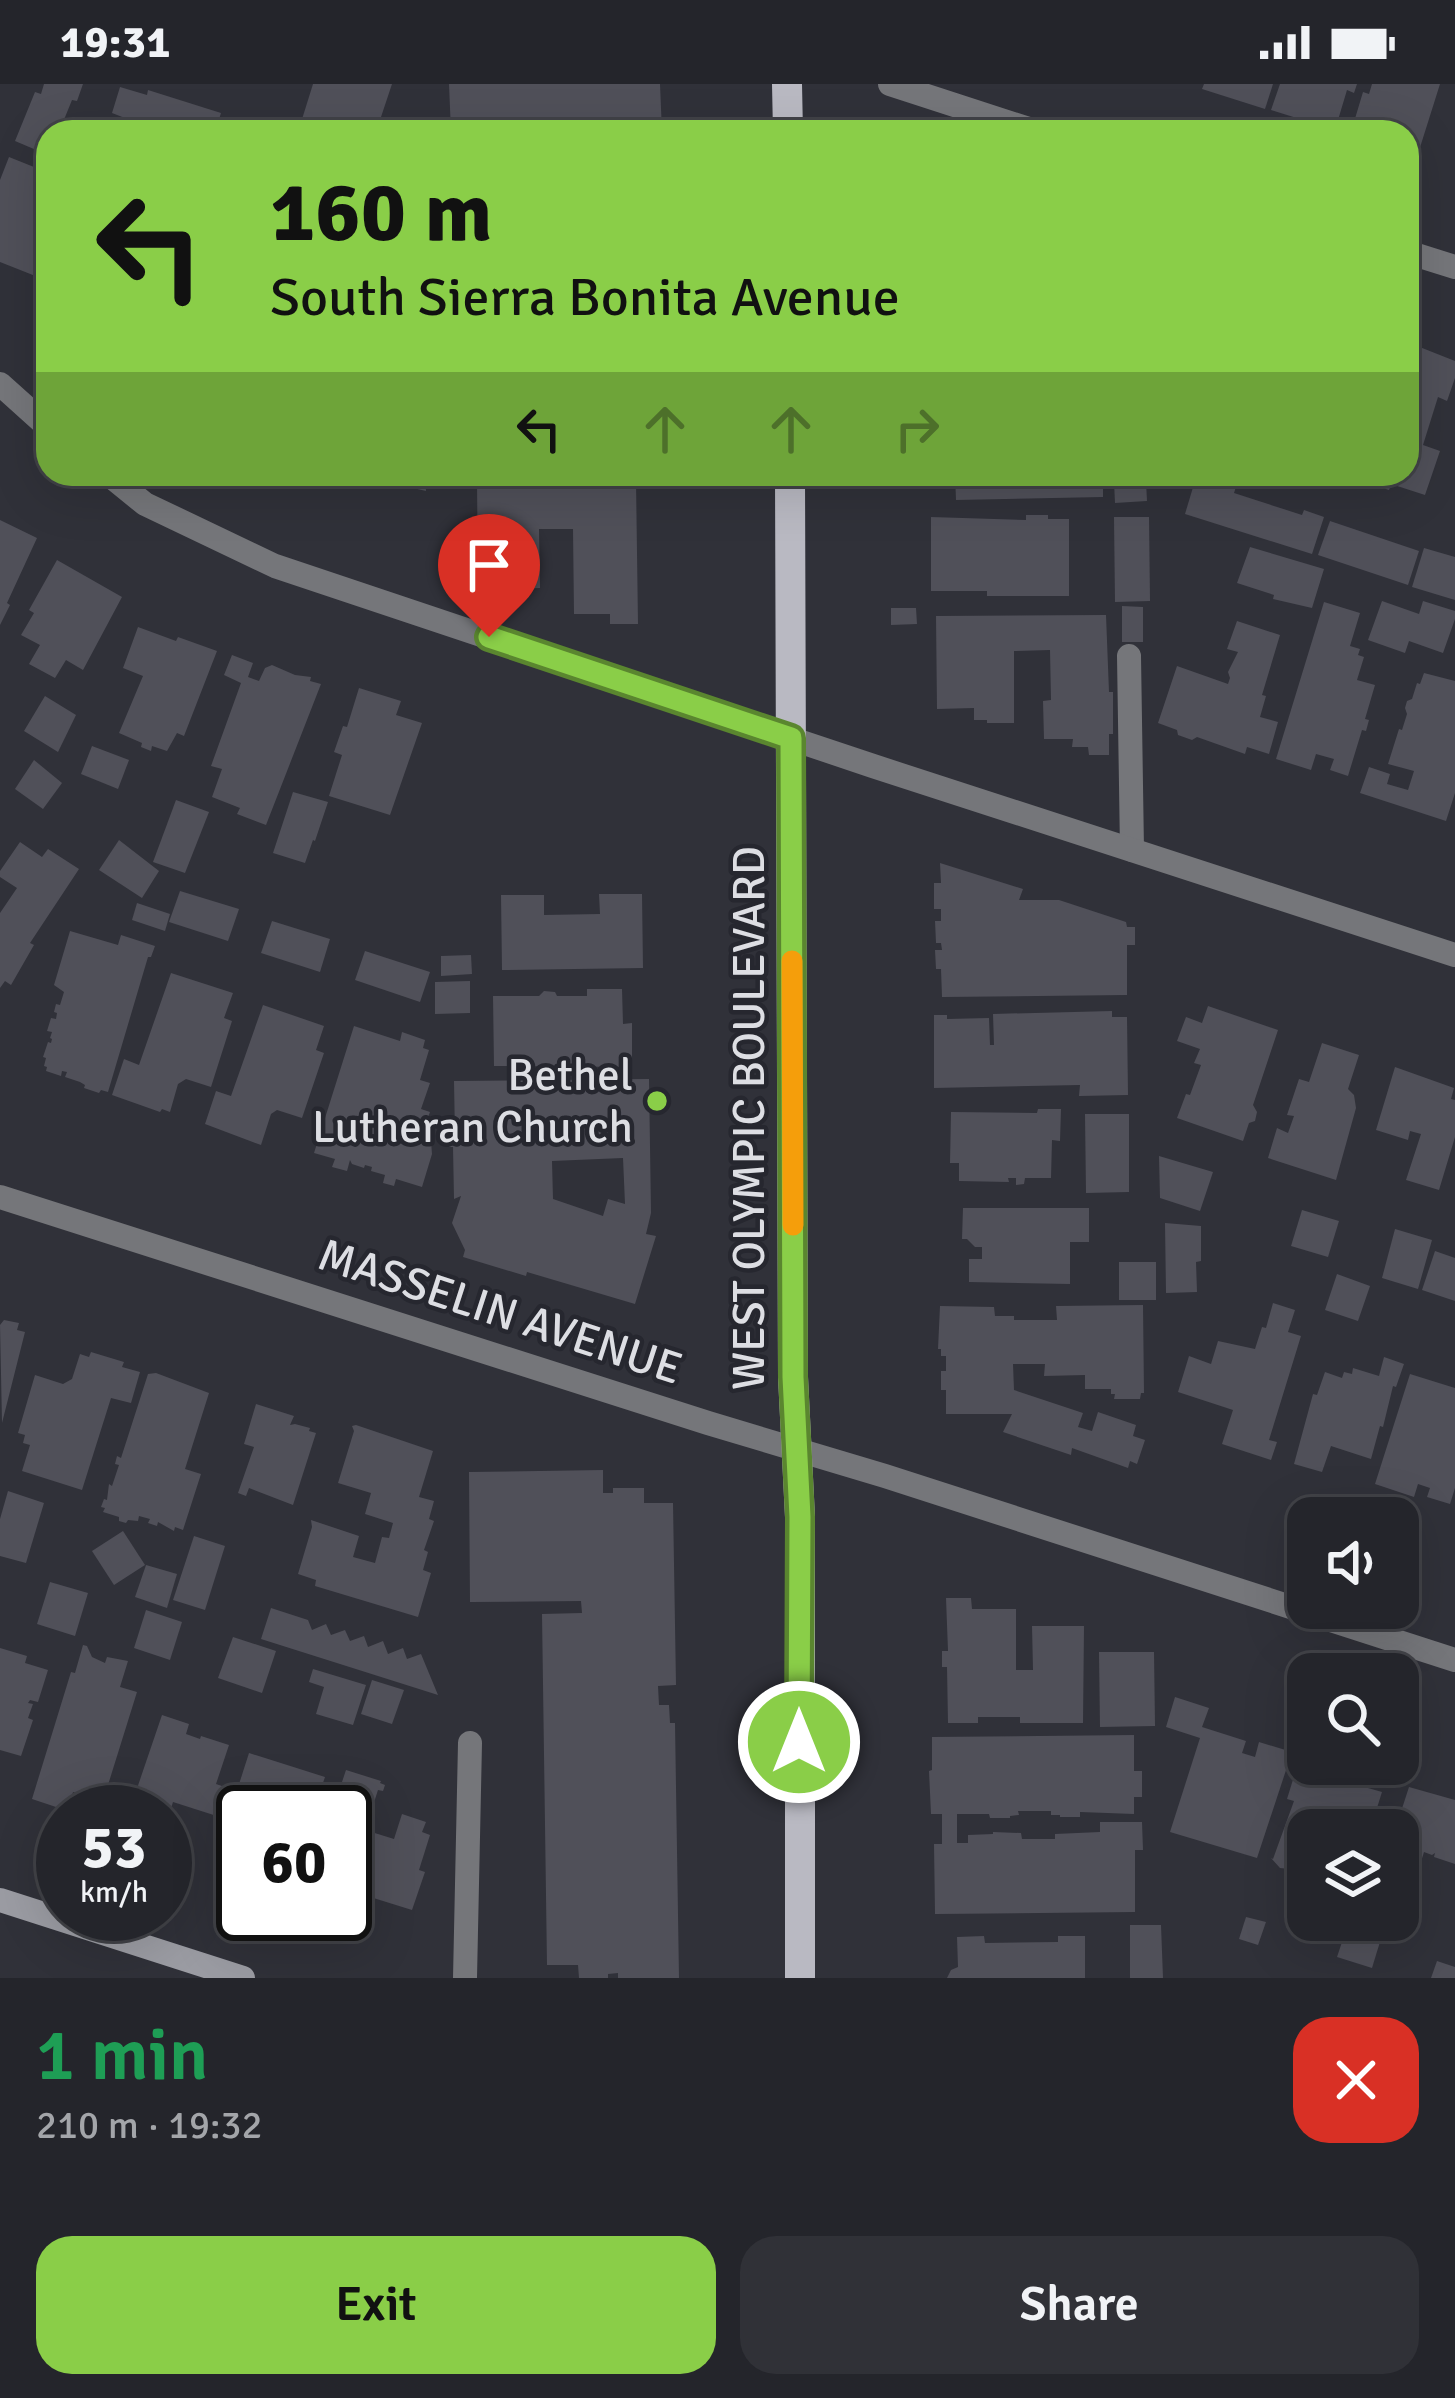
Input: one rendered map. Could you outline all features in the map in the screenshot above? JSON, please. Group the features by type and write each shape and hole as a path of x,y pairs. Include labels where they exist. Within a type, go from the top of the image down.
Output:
{"main road":[{"path":"787,84 788,120"},
{"name":"WEST OLYMPIC BOULEVARD","path":"790,486 800,1978"}],"street":[{"path":"890,84 1001,120"},
{"path":"1419,256 1455,267"},
{"path":"0,384 36,416"},
{"path":"123,486 146,504 275,566 1455,955"},
{"path":"1129,656 1132,850"},
{"name":"MASSELIN AVENUE","path":"0,1197 1455,1660"},
{"path":"465,1978 470,1743"},
{"path":"0,1900 243,1978"}],"building":[{"path":"44,84 83,84 64,120 36,120 36,150 15,141 35,92 41,94"},
{"path":"313,84 392,84 380,120 302,120"},
{"path":"449,84 660,84 662,120 450,120"},
{"path":"1204,84 1273,84 1265,109 1202,89"},
{"path":"1280,84 1357,84 1354,93 1347,90 1338,120 1303,120 1271,110"},
{"path":"1372,84 1440,84 1419,151 1419,120 1355,120 1363,92 1369,94"},
{"path":"120,87 147,95 148,90 221,113 219,120 130,120 112,113"},
{"path":"9,157 34,167 36,162 36,276 0,262 0,180"},
{"path":"1419,347 1455,361 1447,401 1438,397 1423,445 1440,451 1425,495 1397,486 1419,486"},
{"path":"477,486 636,486 638,624 610,624 610,614 574,614 573,529 539,529 540,588 478,585"},
{"path":"955,486 1103,486 1103,497 956,500"},
{"path":"1114,486 1146,486 1147,501 1115,503"},
{"path":"1193,486 1236,486 1234,493 1302,515 1304,510 1324,517 1312,554 1185,514"},
{"path":"1026,515 1069,519 1069,596 931,591 931,517 1026,520"},
{"path":"1114,517 1149,517 1150,601 1115,602"},
{"path":"0,520 37,538 0,625"},
{"path":"1330,521 1419,551 1408,585 1318,555"},
{"path":"1250,547 1324,569 1312,608 1273,599 1274,595 1237,583"},
{"path":"1424,548 1455,557 1455,600 1412,587"},
{"path":"57,560 122,597 83,670 66,660 55,678 29,664 40,645 21,635 34,613 29,610"},
{"path":"1382,601 1419,614 1423,601 1455,611 1443,653 1409,641 1405,653 1368,640"},
{"path":"1324,602 1360,613 1350,646 1360,649 1358,655 1364,657 1357,680 1375,685 1366,731 1362,730 1348,776 1330,770 1334,759 1316,754 1311,770 1276,759"},
{"path":"1122,606 1143,607 1143,642 1122,642"},
{"path":"891,608 916,608 917,624 891,625"},
{"path":"1106,615 1109,692 1113,692 1109,755 1089,755 1088,747 1072,747 1073,739 1044,739 1043,701 1051,700 1050,650 1014,651 1014,723 974,720 974,708 937,709 936,616"},
{"path":"1237,621 1280,635 1262,695 1266,696 1260,717 1278,722 1269,754 1247,747 1245,754 1197,737 1192,740 1158,723 1177,666 1228,684 1238,652 1227,649"},
{"path":"138,627 217,651 184,736 177,733 167,751 152,746 151,751 119,733 143,676 123,668"},
{"path":"232,655 253,663 248,677 259,681 272,665 321,684 266,825 212,797 222,769 211,766 241,683 224,675"},
{"path":"1424,673 1455,681 1455,793 1446,821 1360,793 1369,767 1390,774 1387,784 1408,790 1414,771 1388,764 1407,714 1407,701"},
{"path":"359,688 401,701 396,715 422,723 390,815 329,796 342,755 334,752"},
{"path":"45,696 76,715 58,752 24,731"},
{"path":"92,746 129,760 118,789 81,774"},
{"path":"34,760 62,783 43,809 15,789"},
{"path":"293,792 328,802 305,863 273,853"},
{"path":"176,800 209,812 185,873 153,862"},
{"path":"119,840 159,871 142,898 99,870"},
{"path":"20,842 42,857 48,849 79,869 30,943 34,945 11,985 5,981 0,988 0,913 17,888 0,877 0,871"},
{"path":"940,863 1023,889 1019,900 1059,900 1135,927 1135,945 1127,945 1127,995 942,997 935,950 942,950 941,943 936,943 935,921 941,921 941,909 934,909"},
{"path":"180,891 239,909 228,941 169,922"},
{"path":"599,894 642,894 643,968 502,970 501,895 544,895 544,915 600,914"},
{"path":"137,903 170,914 165,931 132,920"},
{"path":"272,921 330,939 320,972 261,953"},
{"path":"70,931 118,945 121,935 155,946 108,1092 84,1088 65,1077 67,1072 62,1071 61,1076 44,1066 52,1039 52,1032 47,1031 64,992 54,985"},
{"path":"365,951 430,972 420,1002 355,980"},
{"path":"471,955 472,974 441,976 441,956"},
{"path":"171,973 233,993 224,1018 232,1021 211,1087 186,1079 178,1084 170,1112 160,1112 112,1095 124,1059 139,1065"},
{"path":"470,981 470,1013 435,1014 435,982"},
{"path":"587,989 622,989 623,1024 632,1023 632,1067 494,1066 493,996 539,996 544,991 587,996"},
{"path":"263,1005 324,1026 316,1050 324,1053 302,1118 277,1110 271,1114 261,1145 205,1124 216,1091 231,1096"},
{"path":"1208,1006 1278,1030 1253,1105 1255,1121 1249,1123 1243,1141 1177,1118 1201,1065 1194,1063 1200,1049 1177,1041 1186,1017 1202,1023"},
{"path":"1112,1011 1112,1017 1127,1017 1128,1095 1079,1096 1080,1085 934,1088 934,1015 989,1018 990,1045 994,1045 993,1014"},
{"path":"354,1026 400,1041 402,1032 425,1040 423,1048 429,1050 420,1080 430,1083 421,1109 430,1112 425,1126 430,1128 432,1154 422,1187 396,1179 394,1186 383,1183 385,1175 350,1160 347,1171 332,1167 335,1159 314,1153"},
{"path":"1322,1043 1359,1055 1348,1089 1356,1108 1336,1180 1268,1158 1277,1128 1288,1133 1294,1116 1287,1115 1299,1079 1309,1082"},
{"path":"1395,1067 1454,1088 1455,1137 1439,1190 1406,1180 1421,1134 1410,1131 1408,1140 1376,1130"},
{"path":"649,1079 651,1213 646,1234 656,1236 635,1304 463,1257 465,1250 452,1223 461,1196 454,1199 453,1147 449,1147 449,1138 455,1137 454,1081","holes":["623,1158 625,1204 608,1199 603,1216 553,1199 552,1161"]},
{"path":"1038,1109 1061,1109 1060,1141 1052,1140 1051,1178 1025,1178 1024,1184 1016,1185 1016,1178 1008,1178 1009,1182 959,1181 959,1163 950,1163 951,1112 1037,1113"},
{"path":"1085,1114 1129,1114 1129,1192 1086,1193"},
{"path":"1159,1156 1213,1172 1200,1211 1160,1198"},
{"path":"963,1208 1089,1208 1089,1242 1070,1242 1070,1284 969,1282 969,1259 982,1259 982,1247 962,1239"},
{"path":"1302,1210 1339,1221 1328,1257 1291,1246"},
{"path":"1165,1223 1201,1226 1197,1292 1166,1293"},
{"path":"1395,1229 1432,1240 1418,1289 1382,1278"},
{"path":"1435,1251 1455,1258 1455,1301 1422,1290"},
{"path":"1119,1262 1156,1262 1156,1300 1119,1300"},
{"path":"1337,1274 1370,1286 1358,1321 1325,1310"},
{"path":"1273,1303 1295,1310 1288,1332 1301,1336 1269,1440 1277,1442 1271,1460 1222,1444 1233,1410 1178,1392 1189,1356 1211,1364 1218,1341 1255,1349"},
{"path":"1143,1305 1144,1393 1140,1399 1114,1399 1111,1389 1085,1389 1085,1375 1044,1376 1045,1364 1013,1364 1014,1390 1083,1413 1078,1427 1092,1431 1098,1412 1136,1425 1133,1436 1145,1440 1137,1464 1130,1461 1128,1468 1072,1448 1071,1455 1003,1432 1012,1414 946,1414 941,1371 946,1371 946,1356 938,1349 940,1306 994,1307 995,1316 1014,1316 1014,1320 1057,1320 1056,1306"},
{"path":"4,1320 19,1323 17,1330 25,1332 2,1423 0,1325"},
{"path":"91,1352 140,1372 131,1403 111,1398 82,1490 22,1471 30,1445 18,1433 35,1375 63,1384 72,1379 80,1354 89,1357"},
{"path":"1384,1357 1404,1364 1371,1459 1331,1446 1322,1472 1294,1464 1313,1394 1317,1395 1325,1372 1342,1378 1344,1372 1352,1374 1353,1368 1379,1376"},
{"path":"148,1374 209,1393 185,1469 201,1474 183,1530 175,1527 174,1531 158,1522 157,1526 139,1516 138,1521 126,1523 101,1507"},
{"path":"1410,1374 1455,1388 1455,1488 1450,1504 1427,1497 1430,1488 1418,1484 1414,1497 1375,1484"},
{"path":"256,1404 294,1416 290,1425 316,1433 293,1505 249,1488 246,1496 238,1493 254,1447 244,1444"},
{"path":"356,1425 433,1451 419,1497 434,1501 429,1519 434,1521 424,1550 428,1552 423,1570 431,1573 418,1617 315,1586 316,1580 298,1574 311,1520 359,1536 353,1557 375,1563 382,1537 389,1538 393,1523 365,1514 371,1493 338,1483"},
{"path":"603,1470 603,1493 613,1493 613,1488 644,1488 644,1503 673,1503 676,1685 658,1686 659,1705 669,1705 670,1723 675,1723 679,1978 618,1978 618,1973 608,1978 579,1978 578,1965 547,1965 542,1614 582,1613 581,1601 470,1602 469,1472"},
{"path":"8,1491 44,1503 26,1563 0,1556 0,1519"},
{"path":"123,1531 145,1565 114,1585 92,1551"},
{"path":"194,1536 225,1546 205,1610 173,1600"},
{"path":"146,1565 177,1574 167,1608 135,1597"},
{"path":"50,1582 88,1593 75,1636 37,1624"},
{"path":"946,1598 971,1598 972,1609 1016,1609 1016,1670 1033,1670 1032,1626 1084,1626 1083,1723 978,1717 978,1723 948,1723 947,1667 942,1667 942,1651 948,1651"},
{"path":"271,1608 308,1620 312,1630 326,1624 331,1635 345,1630 350,1641 364,1636 368,1647 383,1641 388,1654 403,1648 407,1659 421,1654 438,1695 261,1639"},
{"path":"146,1610 182,1622 170,1660 134,1648"},
{"path":"233,1637 276,1651 262,1693 218,1678"},
{"path":"83,1645 105,1663 107,1657 128,1661 120,1687 137,1692 108,1785 36,1785 71,1672 75,1673"},
{"path":"0,1648 27,1656 25,1663 48,1670 38,1702 28,1703 33,1704 28,1718 33,1720 21,1756 0,1750"},
{"path":"1099,1652 1154,1652 1155,1726 1100,1727"},
{"path":"313,1669 366,1685 353,1725 316,1714 324,1687 309,1682"},
{"path":"372,1680 404,1690 392,1724 361,1714"},
{"path":"1175,1697 1209,1708 1202,1727 1246,1741 1242,1753 1255,1757 1259,1742 1287,1750 1287,1767 1257,1858 1170,1832 1200,1738 1166,1727"},
{"path":"162,1715 189,1724 186,1734 229,1745 216,1784 216,1816 192,1808 192,1785 138,1785"},
{"path":"1134,1735 1134,1771 1142,1771 1142,1797 1134,1797 1134,1814 1080,1812 1080,1817 1060,1817 1051,1811 1018,1811 1019,1815 1010,1818 990,1818 989,1814 957,1814 957,1843 968,1843 968,1835 993,1832 1021,1833 1022,1839 1055,1839 1055,1834 1100,1832 1100,1822 1142,1822 1143,1850 1135,1850 1135,1912 935,1914 934,1844 942,1844 942,1814 931,1814 932,1737"},
{"path":"249,1753 325,1777 322,1785 239,1785"},
{"path":"346,1770 385,1785 383,1791 378,1790 372,1808 372,1785 341,1785"},
{"path":"1291,1785 1369,1785 1382,1792 1377,1809 1291,1809 1294,1801 1287,1799"},
{"path":"1409,1787 1455,1800 1455,1864 1424,1852 1419,1868 1419,1809 1402,1809"},
{"path":"402,1814 426,1822 422,1832 430,1835 419,1870 425,1872 412,1910 372,1898 372,1832 394,1839"},
{"path":"1287,1820 1287,1869 1273,1859"},
{"path":"1246,1917 1266,1922 1258,1945 1239,1939"},
{"path":"1130,1925 1161,1925 1163,1978 1130,1978"},
{"path":"984,1936 985,1943 1058,1942 1058,1936 1085,1936 1085,1978 947,1978 958,1967 957,1937"},
{"path":"1342,1941 1380,1941 1372,1968 1337,1957"},
{"path":"1437,1961 1455,1967 1455,1978 1431,1978"}],"slow traffic":[{"path":"792,961 793,1225"}],"place":[{"name":"Bethel Lutheran Church","path":"657,1101"}],"route":[{"path":"489,637 791,738 799,1742"}]}
